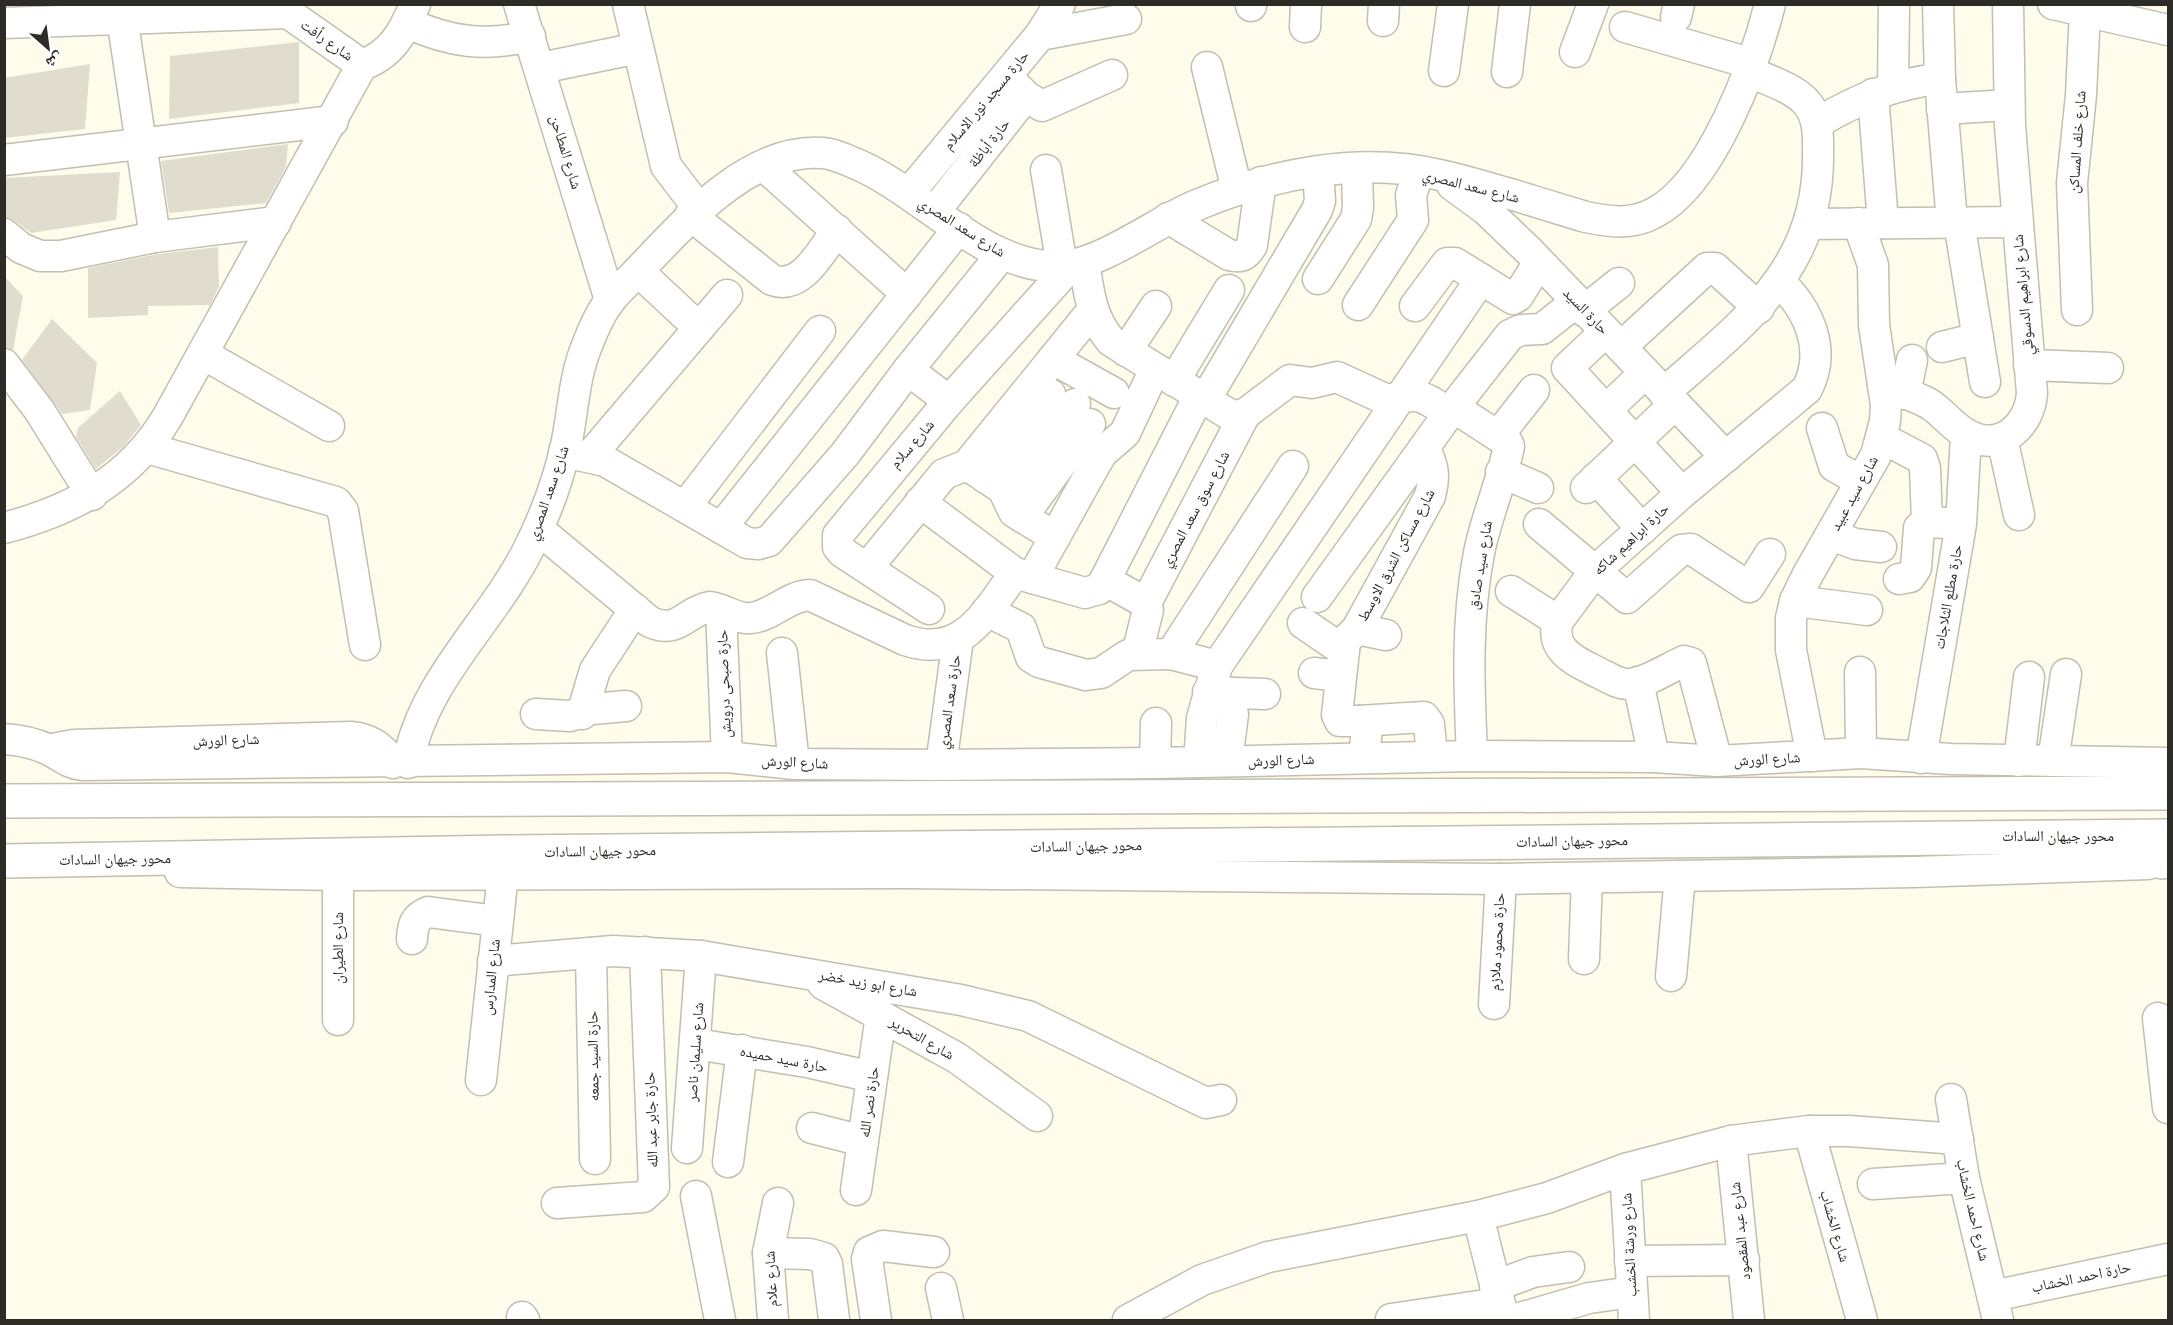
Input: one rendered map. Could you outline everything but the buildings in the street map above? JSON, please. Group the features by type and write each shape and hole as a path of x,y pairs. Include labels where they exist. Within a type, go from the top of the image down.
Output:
{"main road":[{"path":"9,797 2169,793"},
{"name":"محور جيهان السادات","path":"4,861 2043,836 2166,853"}],"street":[{"name":"شارع المطاحن","path":"519,4 541,68 610,300"},
{"path":"628,4 666,166 695,212 772,280 782,284 793,282 802,276 837,230"},
{"name":"حارة مسجد نور الاسلام","path":"909,193 1015,86 1040,35 1060,4"},
{"path":"1444,71 1453,4"},
{"path":"1507,72 1515,4"},
{"path":"1575,52 1593,4"},
{"name":"شارع سعد المصري","path":"400,763 427,705 519,567 577,454 585,350 610,300 695,212 732,183 764,166 803,153 828,153 873,171 1002,254 1040,266 1072,265 1168,218 1249,186 1318,172 1358,169 1428,173 1608,222 1631,221 1653,214 1672,202 1687,186 1719,136 1751,68 1770,4"},
{"name":"شارع سيد عبيد","path":"1812,756 1789,634 1801,588 1832,535 1882,438 1886,405 1894,390 1874,325 1870,223 1894,4"},
{"path":"1938,4 1942,109 1955,222 1985,381"},
{"name":"شارع ابراهيم الدسوقي","path":"2002,438 2012,434 2024,423 2031,408 2009,105 2008,4"},
{"path":"2064,6 2123,12 2169,30"},
{"name":"شارع خلف المساكن","path":"2064,6 2081,95 2072,183 2077,310"},
{"name":"شارع رأفت","path":"4,23 121,11 288,9 362,65"},
{"path":"121,11 155,237"},
{"path":"4,528 54,513 92,495 122,474 147,448 203,354 362,65 378,60 390,49 411,14 455,41 481,43 530,36"},
{"path":"1040,35 1126,19"},
{"path":"1606,410 1661,390 1759,308 1792,263 1810,224 1818,176 1817,123 1805,101 1751,68 1625,27"},
{"path":"541,68 638,48"},
{"path":"1168,218 1229,255 1239,258 1247,254 1252,245 1249,186 1207,66"},
{"path":"1015,86 1042,106 1112,75"},
{"path":"1817,123 1883,91 1940,79"},
{"name":"حارة أباظة","path":"935,211 1015,86"},
{"path":"1942,109 2009,105"},
{"path":"4,160 333,121"},
{"path":"764,166 907,294"},
{"path":"1294,249 1322,272 1356,219 1358,169"},
{"path":"1047,170 1072,265 1099,327 1111,341 1126,351 1227,412 1237,416 1245,414 1290,380 1312,383 1337,377 1376,397 1387,400 1408,394 1422,395 1498,436 1534,390"},
{"path":"920,502 1023,576 1085,593 1099,589 1202,398 1294,249 1320,201 1318,172"},
{"path":"1358,305 1413,220 1415,213 1411,195 1428,173"},
{"name":"حارة السيد","path":"1428,173 1485,209 1539,262 1725,457"},
{"path":"4,234 21,249 40,256 61,256 155,237 276,222"},
{"path":"1810,224 2017,222"},
{"path":"721,528 959,228"},
{"path":"727,295 699,328 577,454 622,469 747,543 758,544 769,541 845,454 908,370 1002,254"},
{"path":"1416,306 1447,263 1455,263 1510,298 1516,298 1539,262"},
{"name":"شارع سلام","path":"929,609 842,552 837,542 838,534 949,401 1072,265"},
{"path":"1682,493 1567,368 1613,339 1707,268 1715,268 1759,308"},
{"path":"638,271 699,328"},
{"path":"1213,762 1212,679 1398,398 1481,279"},
{"name":"حارة ابراهيم شاكه","path":"1558,621 1595,571 1682,493 1807,389 1814,376 1814,338 1807,317 1796,298 1780,282"},
{"path":"1317,597 1451,410 1510,335 1521,330 1542,329 1619,283"},
{"path":"538,529 650,622 670,626 704,608 752,618 793,598 810,595 918,645 945,644 969,632 1023,576 1055,537 1102,453 1125,433 1229,290"},
{"path":"1126,351 1156,306"},
{"path":"1942,347 1976,326 2024,310"},
{"path":"995,488 1061,363 1092,311"},
{"path":"685,507 820,331"},
{"path":"203,354 329,426"},
{"path":"1912,360 1894,390 1930,405 1966,435 1982,440 2002,438 2019,515"},
{"path":"1061,363 1114,393"},
{"path":"4,364 39,410 92,495"},
{"path":"2029,365 2108,368"},
{"path":"908,370 949,401"},
{"path":"1642,529 1591,483 1636,441 1661,390"},
{"path":"995,488 1083,414"},
{"name":"شارع سوق سعد المصري","path":"1146,603 1245,414"},
{"path":"1822,428 1834,466 1860,481"},
{"name":"حارة مطلع الثلاجات","path":"1921,758 1952,562 1961,524 1966,435"},
{"name":"شارع سيد صادق","path":"1472,756 1468,651 1473,596 1486,519 1509,446 1498,436"},
{"path":"1882,438 1918,455 1924,464 1927,522"},
{"path":"147,448 336,502 343,512 365,645"},
{"name":"شارع مساكن الشرق الاوسط","path":"1339,657 1430,496 1435,479 1432,462 1424,448"},
{"path":"845,454 882,480"},
{"path":"1171,654 1293,466"},
{"path":"1501,472 1538,488"},
{"path":"867,568 944,474 995,488 1055,537"},
{"path":"1899,579 1904,580 1914,573 1919,528 1927,522 1961,524"},
{"path":"1539,524 1624,597 1630,598 1678,552 1688,549 1746,586 1752,585 1762,546 1801,588 1866,610"},
{"path":"1832,535 1856,544 1881,547"},
{"path":"1917,556 1952,562"},
{"path":"1105,580 1146,603 1148,610 1137,654"},
{"path":"1511,591 1558,621 1556,636 1570,658 1624,684 1638,682 1684,660 1691,663 1717,761"},
{"path":"582,714 595,670 635,609"},
{"name":"حارة صبحى درويش","path":"721,610 727,757"},
{"path":"987,611 1021,628 1026,636 1027,649 1031,657 1039,662 1094,675 1101,673 1120,658 1137,654 1171,654 1212,679 1265,694"},
{"path":"1304,623 1339,657 1338,718 1343,722 1424,717 1429,724 1432,756"},
{"path":"1339,657 1386,635"},
{"name":"حارة سعد المصري","path":"941,765 958,639"},
{"path":"782,653 794,764"},
{"path":"1860,672 1862,753"},
{"path":"2053,761 2066,674"},
{"path":"2019,761 2029,677"},
{"path":"1638,682 1654,757"},
{"path":"536,714 582,714 592,710 626,706"},
{"path":"1213,762 1233,714"},
{"path":"1359,721 1368,733 1364,757"},
{"path":"1155,763 1156,723"},
{"name":"شارع الورش","path":"4,739 49,750 74,745 351,737 371,742 400,763 727,757 794,764 941,765 1213,762 1432,756 1654,757 1717,761 1862,753 1921,758 2169,763"},
{"path":"116,858 186,872 338,875 906,873 1501,879 2106,867 2166,853"},
{"name":"شارع المدارس","path":"481,1080 503,874"},
{"name":"شارع الطيران","path":"338,875 338,1020"},
{"path":"1671,976 1680,876"},
{"path":"1584,959 1587,878"},
{"name":"حارة محمود ملازم","path":"1494,1004 1501,879"},
{"path":"412,939 413,924 418,917 428,912 497,921"},
{"name":"شارع ابو زيد خضر","path":"493,961 591,953 645,952 702,956 961,1000 1028,1016 1206,1103 1221,1101"},
{"name":"حارة جابر عبد الله","path":"557,1203 643,1197 654,1187 645,952"},
{"name":"حارة السيد جمعه","path":"591,953 595,1159"},
{"name":"شارع سليمان ناصر","path":"687,1148 702,956"},
{"name":"شارع التحرير","path":"800,971 957,1058 1037,1116"},
{"name":"حارة نصر الله","path":"856,1190 881,1015"},
{"path":"2158,1018 2169,1108"},
{"name":"حارة سيد حميده","path":"696,1044 742,1050 872,1077"},
{"path":"728,1162 742,1050"},
{"name":"شارع احمد الخشاب","path":"1951,1099 1964,1178 1995,1308"},
{"path":"812,1128 863,1141"},
{"path":"1128,1320 1202,1280 1268,1257 1478,1216 1547,1198 1625,1169 1731,1141 1809,1131 1850,1131 1958,1139"},
{"name":"شارع الخشاب","path":"1809,1131 1862,1320"},
{"name":"شارع عبد المقصود","path":"1731,1141 1749,1320"},
{"name":"شارع ورشة الخشب","path":"1625,1169 1633,1306"},
{"path":"1873,1184 1964,1178"},
{"path":"696,1196 720,1320"},
{"name":"شارع علام","path":"773,1320 768,1253 778,1203"},
{"path":"1478,1216 1503,1307"},
{"path":"876,1320 867,1259 869,1252 883,1246 934,1252"},
{"path":"768,1253 810,1254 824,1258 827,1264 834,1319"},
{"name":"حارة احمد الخشاب","path":"1995,1308 2169,1259"},
{"path":"1630,1261 1744,1260"},
{"path":"1503,1307 1533,1272 1569,1267"},
{"path":"941,1288 948,1320"},
{"path":"1391,1320 1578,1301 1633,1306"}]}
